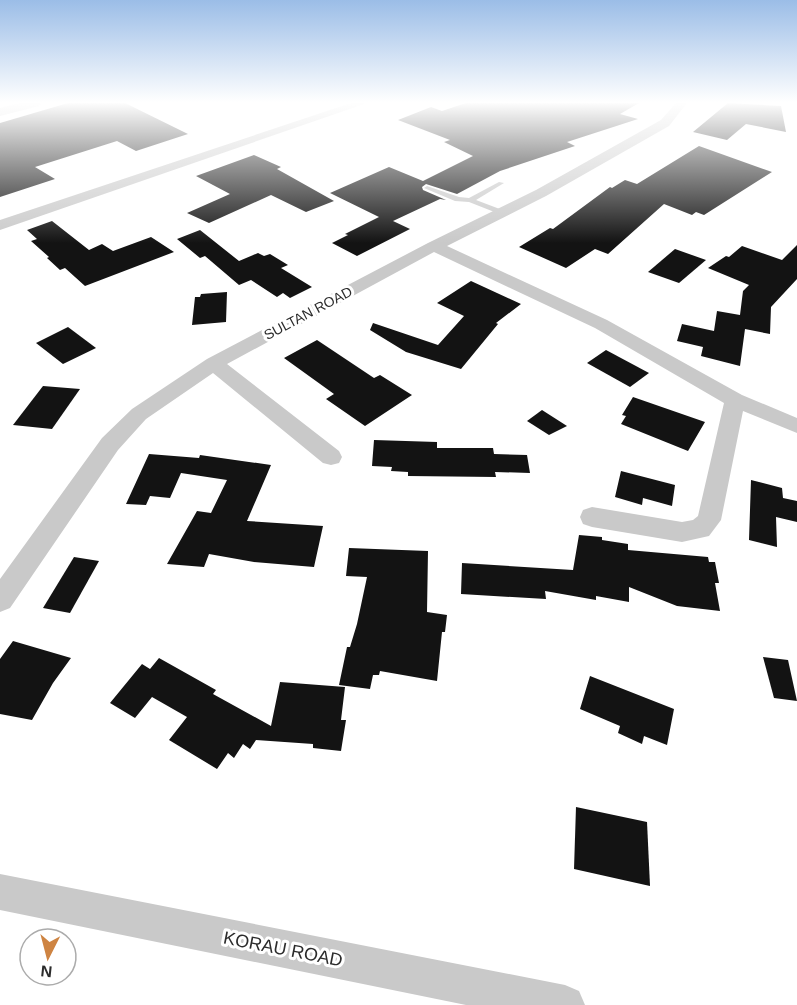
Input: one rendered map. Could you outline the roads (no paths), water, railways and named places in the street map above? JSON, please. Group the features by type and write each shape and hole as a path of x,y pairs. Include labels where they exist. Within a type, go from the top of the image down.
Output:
{"street":[{"path":"0,225 221,150"},
{"name":"SULTAN ROAD","path":"0,600 110,444 139,414 214,363 434,246 502,213 616,150"},
{"path":"434,246 601,324 735,400 797,426"},
{"path":"214,363 331,457"},
{"path":"592,517 682,532 700,529 709,520 735,400"},
{"name":"KORAU ROAD","path":"0,892 565,1005"}],"lane":[{"path":"470,201 501,183"},
{"path":"427,188 502,213"}]}
